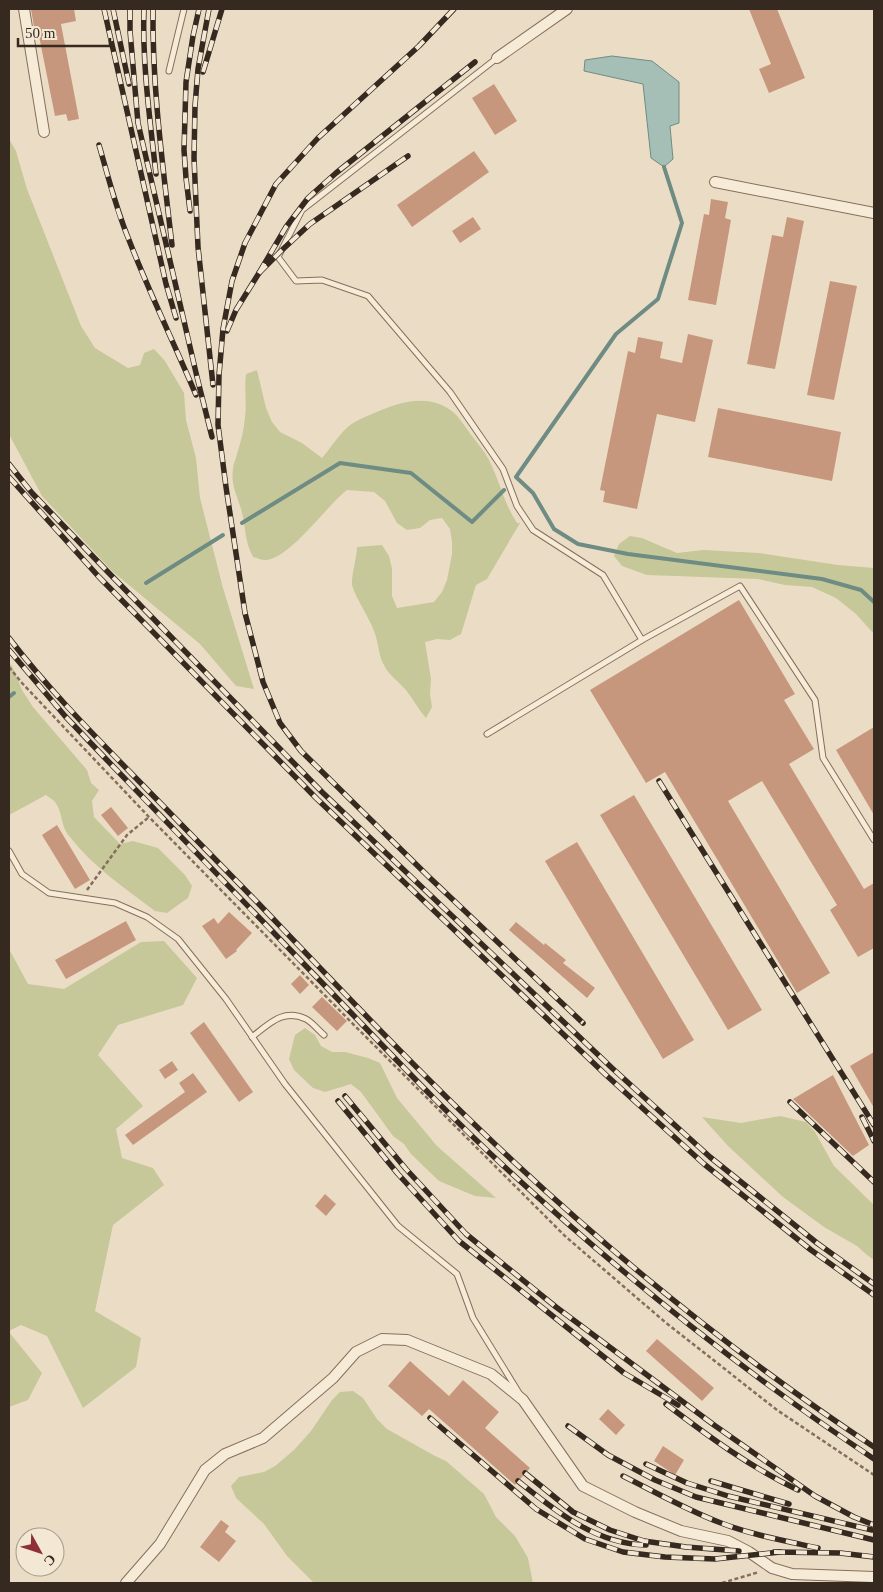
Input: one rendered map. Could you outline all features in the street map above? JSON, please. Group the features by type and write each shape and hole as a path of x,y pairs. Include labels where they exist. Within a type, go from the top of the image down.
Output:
{"street":[{"path":"24,9 44,132"},
{"path":"497,58 566,9"},
{"path":"715,182 874,213"},
{"path":"127,1582 160,1544 205,1470 225,1454 263,1438 333,1378 356,1352 382,1339 407,1340 491,1374 523,1400 583,1486 635,1512 681,1531 728,1541 749,1552 772,1568 792,1574 874,1577"}],"lane":[{"path":"169,71 184,9"},
{"path":"497,58 302,210 278,257 296,281 322,280 368,296 450,392 503,469 517,506 533,530 603,574 642,640"},
{"path":"487,734 642,640 740,586 815,700 823,758 874,840"},
{"path":"9,850 22,874 49,893 116,903 147,917 178,939 226,1000 285,1084 398,1226 457,1274 473,1318 523,1400"},
{"path":"252,1037 274,1020 288,1014 306,1020 324,1035"}],"path":[{"path":"9,667 148,818 566,1237 665,1322 777,1410 874,1475"},
{"path":"82,898 127,835 148,818"},
{"path":"722,1583 772,1568"}],"green space":[{"path":"9,139 16,151 27,189 81,326 95,348 128,368 140,365 144,353 154,349 165,361 184,393 186,420 196,458 200,498 223,588 254,689 236,686 200,644 112,571 42,496 9,434"},
{"path":"257,370 266,408 272,422 280,432 302,443 322,458 338,437 352,424 388,407 407,402 425,401 434,402 452,411 485,453 512,514 517,523 520,523 487,579 476,585 461,634 450,640 437,639 425,642 431,679 430,694 432,707 426,718 383,663 374,631 352,585 352,577 357,547 382,545 389,556 392,569 392,596 397,608 434,602 442,592 447,580 452,554 450,529 442,518 430,520 420,528 407,530 397,523 385,501 374,492 347,490 308,531 285,551 275,558 265,560 253,557 247,542 242,511 232,476 233,465 245,422 246,374"},
{"path":"630,536 642,538 677,553 703,550 759,553 838,565 874,568 874,634 856,614 836,598 812,587 785,585 758,579 647,575 622,566 614,556 619,544"},
{"path":"9,663 22,690 33,707 87,770 91,783 99,790 92,801 94,817 120,844 133,841 158,848 185,875 192,886 188,898 167,913 155,911 110,877 89,858 67,833 58,806 46,795 9,815"},
{"path":"164,941 197,978 183,1005 118,1025 98,1055 143,1106 116,1129 122,1158 153,1168 164,1185 113,1225 95,1311 141,1338 136,1367 83,1408 47,1336 21,1325 9,1331 9,949 28,984 64,989 141,942"},
{"path":"305,1028 315,1035 321,1046 332,1052 345,1052 380,1063 397,1098 437,1146 496,1198 475,1196 439,1181 411,1154 404,1144 393,1136 361,1092 351,1084 325,1092 313,1088 294,1070 289,1059 295,1035"},
{"path":"780,1116 806,1122 815,1132 834,1166 874,1205 874,1260 857,1246 824,1227 783,1197 728,1146 702,1117 741,1123"},
{"path":"9,1332 42,1373 28,1400 9,1407"},
{"path":"353,1391 363,1398 377,1419 387,1429 446,1461 484,1494 496,1517 515,1536 528,1558 533,1583 314,1583 287,1556 264,1524 236,1498 231,1486 239,1477 264,1472 275,1466 294,1450 311,1431 332,1400 340,1392"}],"water":[{"path":"612,56 652,61 679,82 679,123 670,126 673,159 664,167 651,158 643,84 584,71 585,60"}],"building":[{"path":"31,9 74,9 76,21 61,24 79,119 68,121 66,114 55,116 37,26 34,27"},
{"path":"749,9 777,9 805,78 769,93 759,69 771,64"},
{"path":"494,84 517,121 495,135 472,98"},
{"path":"474,151 489,172 412,227 397,205"},
{"path":"711,199 728,202 725,218 731,220 716,305 688,300 704,214 709,215"},
{"path":"473,217 481,229 460,243 452,231"},
{"path":"787,217 804,221 775,369 747,364 772,235 783,237"},
{"path":"830,281 857,286 834,400 807,395"},
{"path":"688,334 713,340 695,422 657,414 637,509 603,502 605,491 600,490 628,351 635,353 638,337 663,342 660,358 682,363"},
{"path":"718,408 841,432 832,481 708,457"},
{"path":"739,600 795,694 784,700 814,749 789,764 864,889 874,883 874,948 858,957 830,910 837,905 762,781 728,801 830,973 797,993 665,772 646,783 590,690"},
{"path":"874,727 874,815 836,750"},
{"path":"634,795 762,1010 728,1030 600,815"},
{"path":"111,807 128,828 118,836 101,815"},
{"path":"57,825 90,880 75,889 42,835"},
{"path":"577,842 694,1040 663,1059 545,861"},
{"path":"229,912 252,933 237,951 226,959 202,926 214,918 218,924"},
{"path":"126,921 136,940 66,979 55,960"},
{"path":"516,922 566,960 563,963 595,988 587,998 509,930"},
{"path":"300,975 309,985 300,994 291,984"},
{"path":"322,997 347,1021 337,1031 312,1007"},
{"path":"204,1022 253,1092 239,1102 190,1033"},
{"path":"874,1052 874,1108 850,1066"},
{"path":"172,1061 178,1070 165,1079 159,1070"},
{"path":"193,1073 207,1092 133,1145 125,1135 185,1092 179,1083"},
{"path":"833,1075 869,1145 853,1156 793,1099"},
{"path":"325,1194 336,1204 326,1216 315,1206"},
{"path":"657,1339 714,1388 702,1401 646,1351"},
{"path":"410,1361 449,1396 463,1380 499,1412 485,1428 530,1468 515,1485 429,1409 422,1416 388,1386"},
{"path":"608,1409 625,1425 616,1435 599,1419"},
{"path":"663,1446 684,1460 675,1475 654,1461"},
{"path":"221,1520 229,1526 225,1532 236,1541 219,1562 200,1547"}],"waterway":[{"path":"664,167 682,223 658,299 616,334 516,477 533,493 554,529 578,544 628,554 822,579 861,590 874,602"},
{"path":"242,523 340,463 411,473 472,522 504,490"},
{"path":"146,583 223,535"},
{"path":"9,697 14,693"}],"railway":[{"path":"104,9 166,284 176,318"},
{"path":"113,9 129,84"},
{"path":"130,9 130,31 138,123 212,437"},
{"path":"144,9 145,71 156,174"},
{"path":"153,9 156,98 172,245"},
{"path":"190,211 184,150 186,82 199,9"},
{"path":"209,9 198,69 194,158 198,247 213,385"},
{"path":"203,72 222,9"},
{"path":"454,9 419,46 318,138 276,184 245,243 232,281 223,329 219,375 218,425 245,613 263,682 280,723 301,751 430,878 583,1023"},
{"path":"259,273 286,227 308,198 336,173 475,62"},
{"path":"99,145 124,228 196,395"},
{"path":"227,331 236,310 259,273 282,250 310,224 408,156"},
{"path":"9,464 32,493 322,792 612,1068 710,1157 817,1243 874,1284"},
{"path":"9,477 99,577 316,798 606,1075 704,1164 811,1250 874,1295"},
{"path":"9,638 98,739 384,1034 514,1162 600,1239 688,1312 780,1382 874,1447"},
{"path":"9,650 65,716 105,758 485,1149 596,1248 686,1322 732,1358 874,1459"},
{"path":"659,781 874,1125"},
{"path":"345,1096 406,1169 466,1234 556,1307 714,1425 815,1496 854,1517 874,1525"},
{"path":"338,1101 398,1174 459,1241 624,1373 678,1405"},
{"path":"790,1102 874,1182"},
{"path":"862,1117 874,1141"},
{"path":"666,1404 746,1461 798,1490"},
{"path":"430,1418 536,1509 585,1539 623,1552 665,1557 715,1559 780,1552"},
{"path":"568,1426 608,1455 655,1480 696,1497 874,1540"},
{"path":"646,1464 687,1483 728,1496 872,1530"},
{"path":"525,1473 573,1512 610,1530 644,1541 686,1547 739,1551"},
{"path":"623,1476 683,1507 721,1523 757,1534 818,1548"},
{"path":"518,1481 547,1504 577,1524 610,1539 646,1545"},
{"path":"711,1481 789,1504"},
{"path":"774,1552 840,1553 874,1557"}]}
